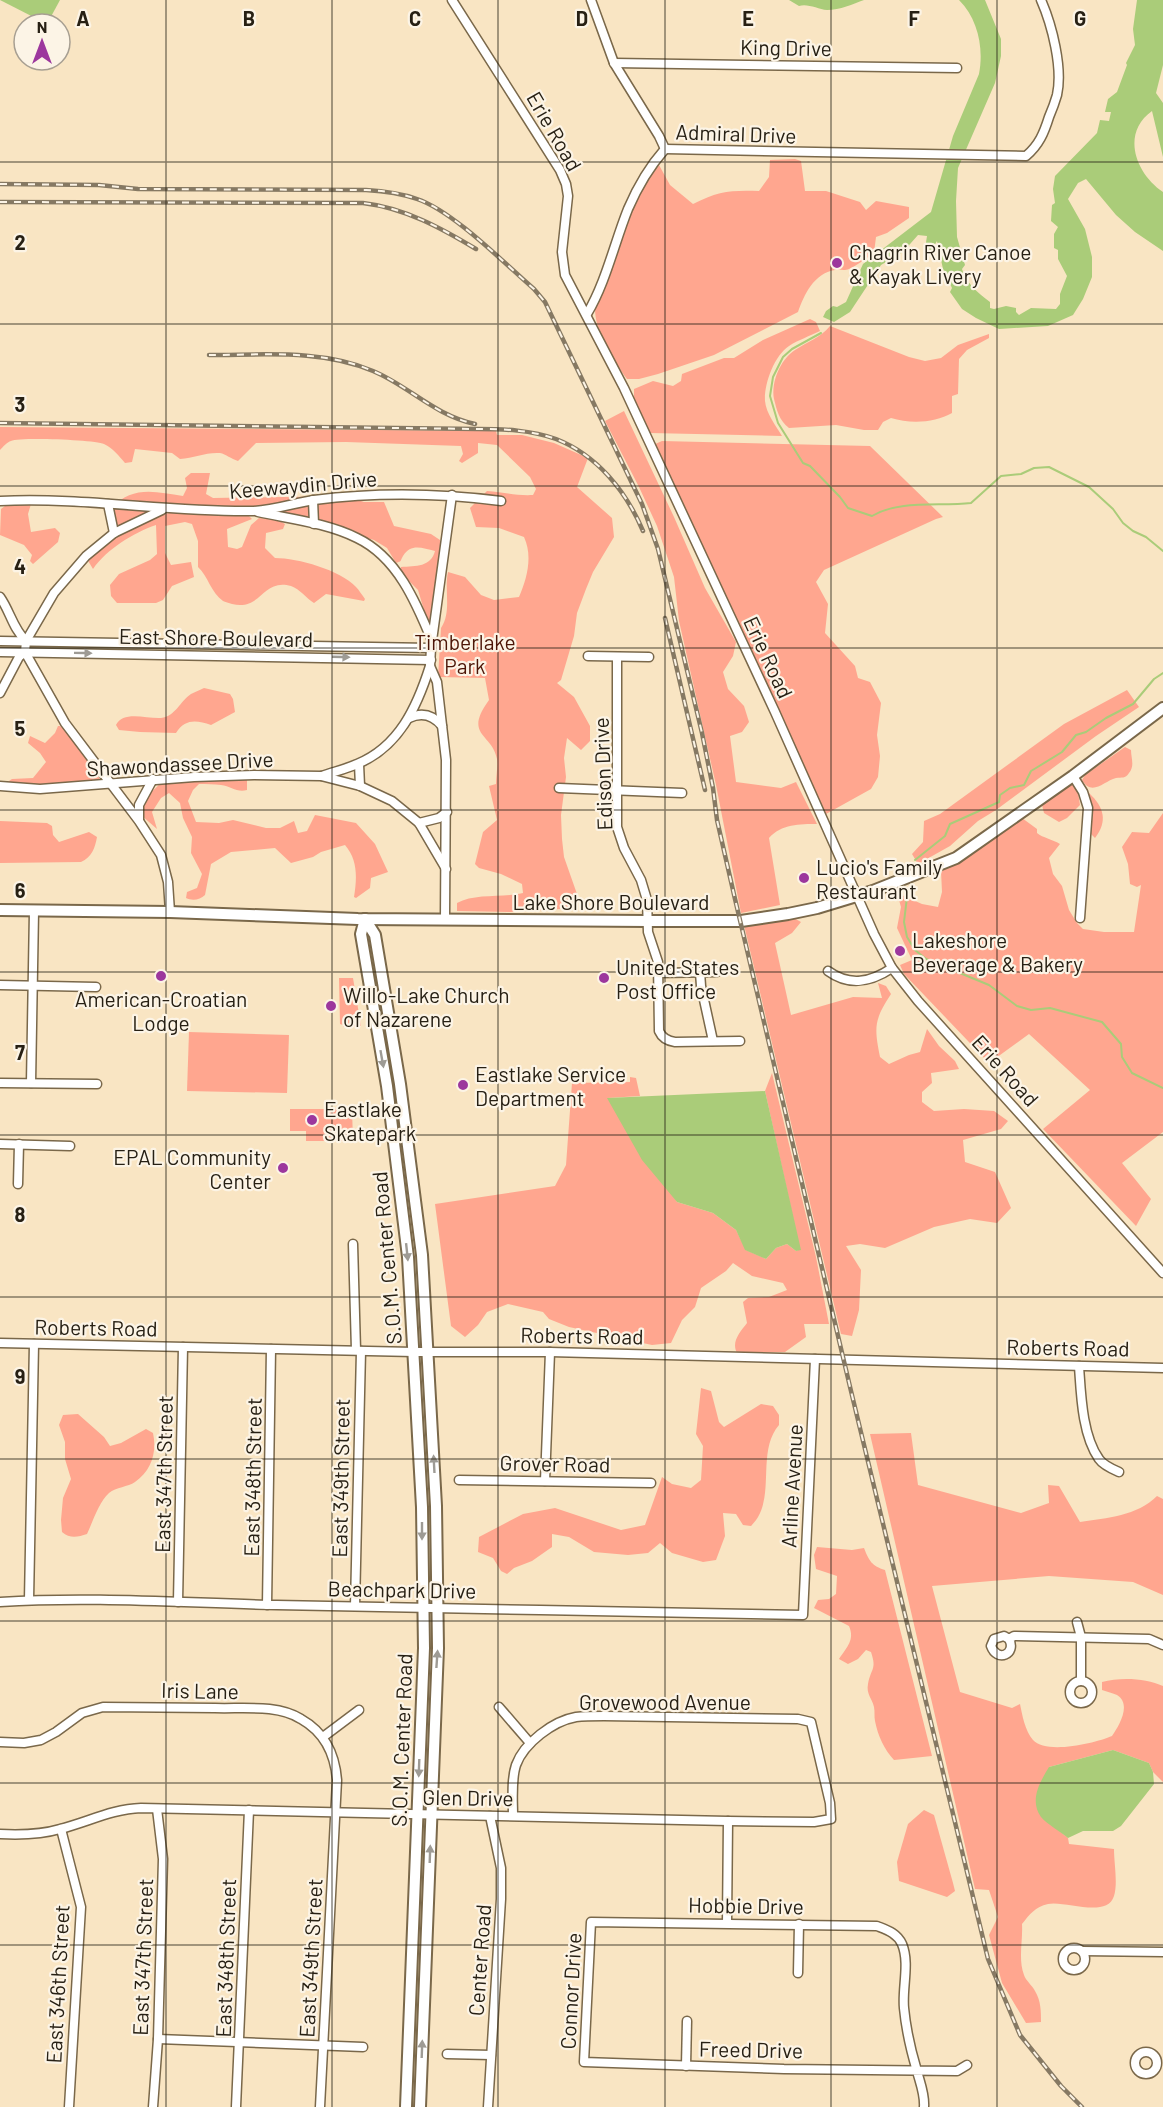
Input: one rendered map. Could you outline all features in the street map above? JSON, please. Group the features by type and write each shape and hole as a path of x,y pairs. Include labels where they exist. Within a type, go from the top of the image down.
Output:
{"main road":[{"name":"Lake Shore Boulevard","path":"0,910 170,912 365,919 741,921 817,908 857,896 956,858 1073,776 1163,708"},
{"name":"S.O.M. Center Road","path":"365,919 375,935 400,1084 420,1244 436,1506 438,1648 420,2107"},
{"name":"S.O.M. Center Road","path":"365,919 361,934 397,1163 408,1257 422,1507 424,1648 406,2107"}],"street":[{"name":"Erie Road","path":"452,0 543,140 567,184 568,207 562,257 565,274 624,388 892,968 918,1001 1099,1199 1163,1273"},
{"name":"Admiral Drive","path":"591,0 614,63 665,149 1026,156 1036,148 1057,94 1057,56 1054,36 1041,0"},
{"name":"King Drive","path":"614,63 957,68"},
{"path":"586,314 602,282 632,201 665,149"},
{"name":"Keewaydin Drive","path":"0,501 33,499 163,509 254,511 313,500 378,494 452,495 501,501"},
{"path":"321,776 358,764 388,744 409,718 420,698 430,663 452,495"},
{"path":"313,500 314,524"},
{"path":"108,504 114,533"},
{"path":"163,509 114,533 86,555 54,593 26,641 25,652 65,723 140,821 161,855 168,882 170,912"},
{"path":"254,511 314,524 356,537 373,547 397,572 408,589 431,645"},
{"path":"0,597 8,608 20,636 26,641"},
{"name":"East Shore Boulevard","path":"0,641 302,646 431,645"},
{"path":"302,646 302,656"},
{"name":"East Shore Boulevard","path":"0,652 302,656 430,663"},
{"path":"0,693 25,652"},
{"path":"588,656 650,657"},
{"name":"Edison Drive","path":"617,657 617,827 624,848 641,880 647,900 650,943 658,962 658,1027 661,1035 669,1041 713,1041"},
{"path":"430,663 436,682 446,760 445,919"},
{"path":"409,718 419,714 425,715 438,720 442,727"},
{"path":"358,764 360,786"},
{"name":"Shawondassee Drive","path":"0,786 40,789 153,779 254,775 321,776 360,786 392,801 419,824 446,869"},
{"path":"1073,776 1083,792 1088,808 1080,918"},
{"path":"140,821 139,805 153,779"},
{"path":"559,789 682,793"},
{"path":"419,824 439,818 447,812"},
{"path":"31,1083 34,910"},
{"path":"828,971 847,981 860,981 892,968"},
{"path":"700,972 713,1041 740,1041"},
{"path":"658,973 717,972"},
{"path":"0,985 96,987"},
{"path":"0,1083 97,1084"},
{"path":"0,1144 70,1146"},
{"path":"18,1184 19,1144"},
{"name":"East 349th Street","path":"353,1244 358,1351 355,1606"},
{"name":"Roberts Road","path":"0,1343 271,1350 550,1352 1163,1368"},
{"path":"29,1600 34,1344"},
{"name":"East 347th Street","path":"178,1602 183,1347"},
{"name":"East 348th Street","path":"267,1605 271,1350"},
{"path":"545,1481 550,1352"},
{"name":"Arline Avenue","path":"804,1615 815,1359"},
{"path":"1079,1366 1084,1419 1093,1448 1100,1461 1119,1473"},
{"name":"Grover Road","path":"459,1480 651,1483"},
{"name":"Beachpark Drive","path":"0,1602 29,1600 178,1602 423,1609 804,1615"},
{"path":"1077,1622 1081,1637 1081,1681"},
{"path":"1009,1638 1014,1636 1149,1640 1163,1645"},
{"name":"Iris Lane","path":"0,1742 24,1743 41,1740 82,1713 103,1707 273,1710 301,1719 323,1737 329,1746 336,1766 336,1812"},
{"path":"499,1707 530,1743"},
{"path":"323,1737 359,1710"},
{"name":"Grovewood Avenue","path":"513,1816 516,1765 530,1743 555,1725 575,1717 798,1719 811,1722 830,1803 831,1820"},
{"name":"East 347th Street","path":"153,2107 158,2039 163,1859 157,1809"},
{"name":"Glen Drive","path":"0,1834 34,1834 61,1829 119,1810 157,1809 728,1821 814,1822 831,1820"},
{"name":"East 348th Street","path":"236,2107 249,1810"},
{"name":"East 349th Street","path":"320,2107 336,1812"},
{"name":"Center Road","path":"488,2107 501,1899 501,1868 490,1816"},
{"path":"727,1923 728,1821"},
{"name":"East 346th Street","path":"61,1829 81,1907 69,2107"},
{"name":"Hobbie Drive","path":"591,1922 877,1926 889,1930 897,1936 905,1955 904,2007 916,2071"},
{"name":"Connor Drive","path":"584,2062 591,1922"},
{"path":"798,1973 799,1924"},
{"path":"1082,1951 1163,1952"},
{"path":"686,2066 687,2021"},
{"path":"158,2039 363,2047"},
{"path":"447,2054 491,2055"},
{"name":"Freed Drive","path":"584,2062 957,2072 967,2065"},
{"path":"916,2071 924,2107"}],"green space":[{"path":"795,159 801,161 805,191 826,191 860,202 866,210 876,201 909,207 909,218 887,233 876,237 874,253 859,263 847,270 837,270 821,275 807,292 798,312 714,355 658,374 639,379 627,379 610,354 601,335 597,325 595,306 638,195 659,165 670,185 693,204 725,192 759,191 769,177 770,160"},
{"path":"810,319 816,322 820,331 789,346 779,356 766,387 767,410 782,436 650,433 634,398 634,389 653,381 673,386 681,381 682,374 724,358 734,358 763,340"},
{"path":"830,326 925,361 941,358 958,345 989,334 989,338 967,350 959,359 958,394 952,396 952,413 922,422 891,418 883,422 878,430 836,425 789,428 777,411 773,392 775,379 781,365 790,354 818,337"},
{"path":"624,411 705,588 736,642 733,656 723,672 728,689 744,706 749,722 742,732 730,736 736,782 781,788 796,782 817,824 785,827 769,838 780,905 741,913 716,785 679,621 674,577 657,526 605,421"},
{"name":"Timberlake Park","path":"0,427 496,431 497,435 522,435 554,443 588,458 577,487 612,518 614,537 593,572 586,589 577,613 574,636 561,680 557,683 574,697 590,726 590,741 581,750 567,738 564,758 566,777 561,815 562,839 564,857 577,894 578,908 511,912 457,911 457,903 464,900 523,893 522,884 501,874 479,868 475,864 483,832 497,820 489,786 496,784 497,759 494,750 479,728 482,712 489,700 485,678 438,677 441,628 447,608 448,572 465,577 481,595 494,600 519,597 524,583 528,552 524,537 499,528 476,527 470,508 487,491 533,495 536,489 530,477 497,445 478,443 478,453 462,463 459,461 463,454 461,446 346,442 256,443 238,461 220,453 180,459 172,453 135,449 132,462 125,463 116,452 104,444 87,441 17,440 8,442 0,450"},
{"path":"662,441 870,446 943,517 824,570 816,582 828,604 825,633 855,666 858,678 870,682 881,703 877,735 880,756 878,777 871,789 826,814 653,445"},
{"path":"191,473 210,473 206,494 213,498 345,496 364,502 384,502 394,526 431,534 440,540 440,561 432,626 427,620 418,590 401,573 401,567 426,563 435,551 413,548 406,552 401,561 396,563 387,548 374,540 302,520 179,507 117,530 111,509 119,501 127,496 144,492 183,496 187,488 185,478"},
{"path":"22,503 31,504 28,514 31,532 55,528 60,533 58,542 33,564 30,561 32,555 24,545 0,535 1,509"},
{"path":"181,511 247,514 252,519 227,529 228,547 237,549 242,547 251,525 259,518 278,520 285,524 283,529 266,533 265,548 275,558 307,563 340,575 357,588 365,599 364,601 326,594 314,603 294,587 281,585 267,590 250,603 242,605 224,601 215,594 198,567 198,541 192,524 185,522 165,526 165,553 171,565 191,562 194,577 172,586 163,600 156,603 117,603 111,596 110,585 119,574 150,560 157,554 156,525 121,542 93,569 87,559 142,522"},
{"path":"204,688 230,694 235,712 211,725 200,722 187,723 176,733 119,730 116,725 119,720 130,716 166,717 191,694"},
{"path":"1127,690 1139,707 978,821 950,846 918,864 912,854 923,842 924,821 940,814 1064,724"},
{"path":"58,726 74,736 84,756 102,782 39,788 6,783 12,779 33,778 46,762 40,753 28,743 30,736 45,743 55,733"},
{"path":"1125,747 1131,750 1132,768 1128,775 1094,788 1086,785 1082,780 1085,775"},
{"path":"247,779 247,790 243,791 221,785 199,784 188,801 196,822 219,823 233,820 266,828 280,828 294,821 298,833 307,831 315,815 356,823 375,844 388,872 371,878 370,888 356,898 354,897 356,876 354,863 345,845 291,863 275,848 231,852 211,864 205,895 196,900 186,898 187,892 197,888 202,874 191,853 192,837 183,818 180,803 169,793 161,798 152,812 157,829 141,815 142,801 164,780"},
{"path":"1071,784 1077,786 1080,805 1067,818 1059,822 1044,813 1042,805"},
{"path":"1086,793 1094,798 1102,814 1102,826 1095,838 1090,833"},
{"path":"1163,813 1163,1132 1122,1163 1151,1199 1136,1226 1043,1129 1090,1090 1029,1034 989,1063 904,974 900,965 912,960 897,928 901,907 897,893 922,904 938,907 942,892 941,871 1022,818 1037,829 1039,835 1060,844 1049,858 1053,874 1062,886 1069,910 1077,923 1083,929 1134,932 1141,885 1137,887 1130,884 1128,864 1122,847 1132,832 1149,833"},
{"path":"0,821 47,823 52,826 53,835 59,842 89,832 97,837 92,852 81,862 0,863"},
{"path":"792,917 801,922 792,933 775,943 791,1015 853,997 882,998 878,983 886,986 891,994 878,1017 876,1031 880,1057 889,1064 920,1052 927,1029 939,1046 955,1061 959,1069 931,1073 932,1083 922,1092 922,1102 934,1111 964,1109 994,1111 1008,1121 1001,1129 963,1140 965,1162 995,1172 1011,1208 997,1223 970,1219 934,1227 885,1248 860,1244 846,1246 861,1270 859,1310 852,1336 841,1334 744,925"},
{"path":"339,978 353,978 361,1026 343,1027 340,1024"},
{"path":"189,1032 289,1035 287,1093 187,1091"},
{"path":"772,1073 816,1257 829,1324 804,1324 806,1337 785,1352 737,1353 736,1341 747,1323 743,1302 748,1298 769,1297 787,1290 783,1283 752,1276 733,1263 726,1271 701,1288 695,1307 682,1320 671,1343 652,1345 569,1327 549,1319 543,1312 508,1304 487,1312 478,1325 465,1337 451,1326 435,1204 555,1186 566,1165 572,1083 630,1082 630,1077 636,1078 640,1096 608,1098 677,1202 713,1213 736,1230 746,1250 766,1259 776,1248 787,1244 796,1251 800,1249 765,1091"},
{"name":"Eastlake Skatepark","path":"290,1109 352,1109 353,1141 306,1141 306,1131 290,1131"},
{"path":"701,1388 711,1391 719,1422 724,1427 761,1404 773,1406 779,1415 779,1425 768,1449 765,1490 759,1515 751,1526 743,1525 736,1514 723,1513 725,1536 716,1560 703,1562 672,1553 660,1543 648,1553 628,1555 594,1552 569,1537 552,1534 552,1547 507,1574 501,1571 493,1558 478,1552 479,1537 523,1514 555,1508 621,1530 645,1525 662,1477 672,1484 691,1488 701,1480 703,1446 696,1434"},
{"path":"78,1414 104,1437 110,1446 121,1443 146,1429 153,1433 154,1454 146,1472 141,1477 132,1484 115,1489 105,1497 87,1534 74,1537 62,1532 63,1498 71,1479 65,1459 65,1442 59,1425 63,1415"},
{"path":"911,1433 918,1485 1021,1513 1049,1503 1048,1485 1059,1486 1080,1522 1131,1512 1157,1496 1163,1499 1163,1595 1133,1582 1049,1576 932,1586 960,1692 1012,1708 1020,1704 1028,1732 1039,1744 1049,1747 1071,1746 1095,1742 1112,1736 1123,1715 1124,1704 1117,1695 1102,1690 1102,1682 1133,1679 1163,1686 1163,1782 1153,1772 1149,1763 1113,1750 1049,1767 1057,1829 1068,1838 1069,1844 1114,1849 1116,1885 1110,1903 1103,1906 1094,1908 1055,1903 1043,1905 1030,1914 1022,1924 1022,1969 1038,1999 1041,2022 1026,2023 1002,1983 989,1935 998,1917 989,1890 975,1889 870,1434"},
{"path":"817,1547 852,1550 864,1548 872,1562 885,1570 932,1756 894,1760 884,1747 868,1691 873,1666 871,1652 866,1650 858,1659 848,1664 839,1659 851,1639 849,1626 814,1608 818,1600 829,1599 836,1594 837,1576 816,1569 814,1555"},
{"path":"924,1810 934,1815 953,1883 955,1891 947,1897 899,1881 897,1862 908,1824"}],"shaded area":[{"path":"0,0 60,0 54,12 24,12"},
{"path":"789,0 864,0 842,8 827,10 799,6"},
{"path":"959,0 985,0 1001,39 1001,56 995,83 958,168 957,237 965,265 962,269 969,283 990,302 990,308 1006,306 1016,308 1019,315 1031,308 1056,309 1060,304 1060,294 1067,276 1058,259 1058,250 1054,248 1054,234 1058,227 1051,221 1052,205 1055,203 1053,189 1055,176 1097,133 1100,120 1109,121 1111,112 1105,112 1108,99 1117,92 1126,63 1135,45 1133,29 1137,0 1163,0 1163,65 1156,93 1163,103 1163,157 1152,111 1142,120 1134,141 1139,164 1153,184 1163,192 1163,251 1135,232 1116,215 1086,179 1078,183 1068,199 1085,229 1092,257 1092,277 1073,315 1048,326 999,329 976,318 962,309 950,292 952,288 943,269 937,241 931,251 925,249 927,236 918,235 903,252 881,265 850,312 834,322 823,317 826,311 833,306 837,307 846,302 863,264 931,212 953,136 979,74 981,54 978,34 971,16"},
{"path":"765,1091 801,1250 796,1251 787,1244 776,1248 766,1259 745,1250 736,1230 713,1213 677,1202 642,1160 607,1098"},
{"path":"1113,1750 1149,1763 1153,1772 1154,1784 1121,1826 1113,1831 1083,1831 1068,1838 1044,1820 1038,1811 1036,1798 1042,1779 1049,1767"}],"waterway":[{"path":"821,333 792,349 783,357 773,377 770,396 778,423 803,463 810,466 848,508 872,516 895,507 908,505 971,503 1001,476 1049,467 1089,487 1113,509 1123,523 1163,551"},
{"path":"915,860 945,836 950,824 999,802 1000,795 1010,788 1024,785 1031,771 1062,752 1076,735 1086,732 1133,704 1154,679 1163,673"},
{"path":"907,897 904,922 907,937 915,950 926,959 989,985 1017,1006 1031,1010 1050,1008 1102,1022 1121,1044 1122,1057 1132,1073 1163,1088"}],"railway":[{"path":"0,184 99,185 138,189 366,190 398,194 417,199 446,214 493,252 545,302 642,504 658,549 702,733 717,820 735,899 988,1959 1020,2035 1061,2086 1082,2107"},
{"path":"0,202 363,203 408,214 476,249"},
{"path":"209,355 313,356 354,364 386,377 447,414 475,424"},
{"path":"0,423 488,429 527,432 547,436 571,446 597,465 619,489 643,531"},
{"path":"665,618 705,790"}],"place":[{"name":"Chagrin River Canoe & Kayak Livery","path":"837,263"},
{"name":"Lucio's Family Restaurant","path":"804,878"},
{"name":"Lakeshore Beverage & Bakery","path":"900,951"},
{"name":"American-Croatian Lodge","path":"161,976"},
{"name":"United States Post Office","path":"604,978"},
{"name":"Willo-Lake Church of Nazarene","path":"331,1006"},
{"name":"Eastlake Service Department","path":"463,1085"},
{"name":"Eastlake Skatepark","path":"312,1120"},
{"name":"EPAL Community Center","path":"283,1168"}]}
